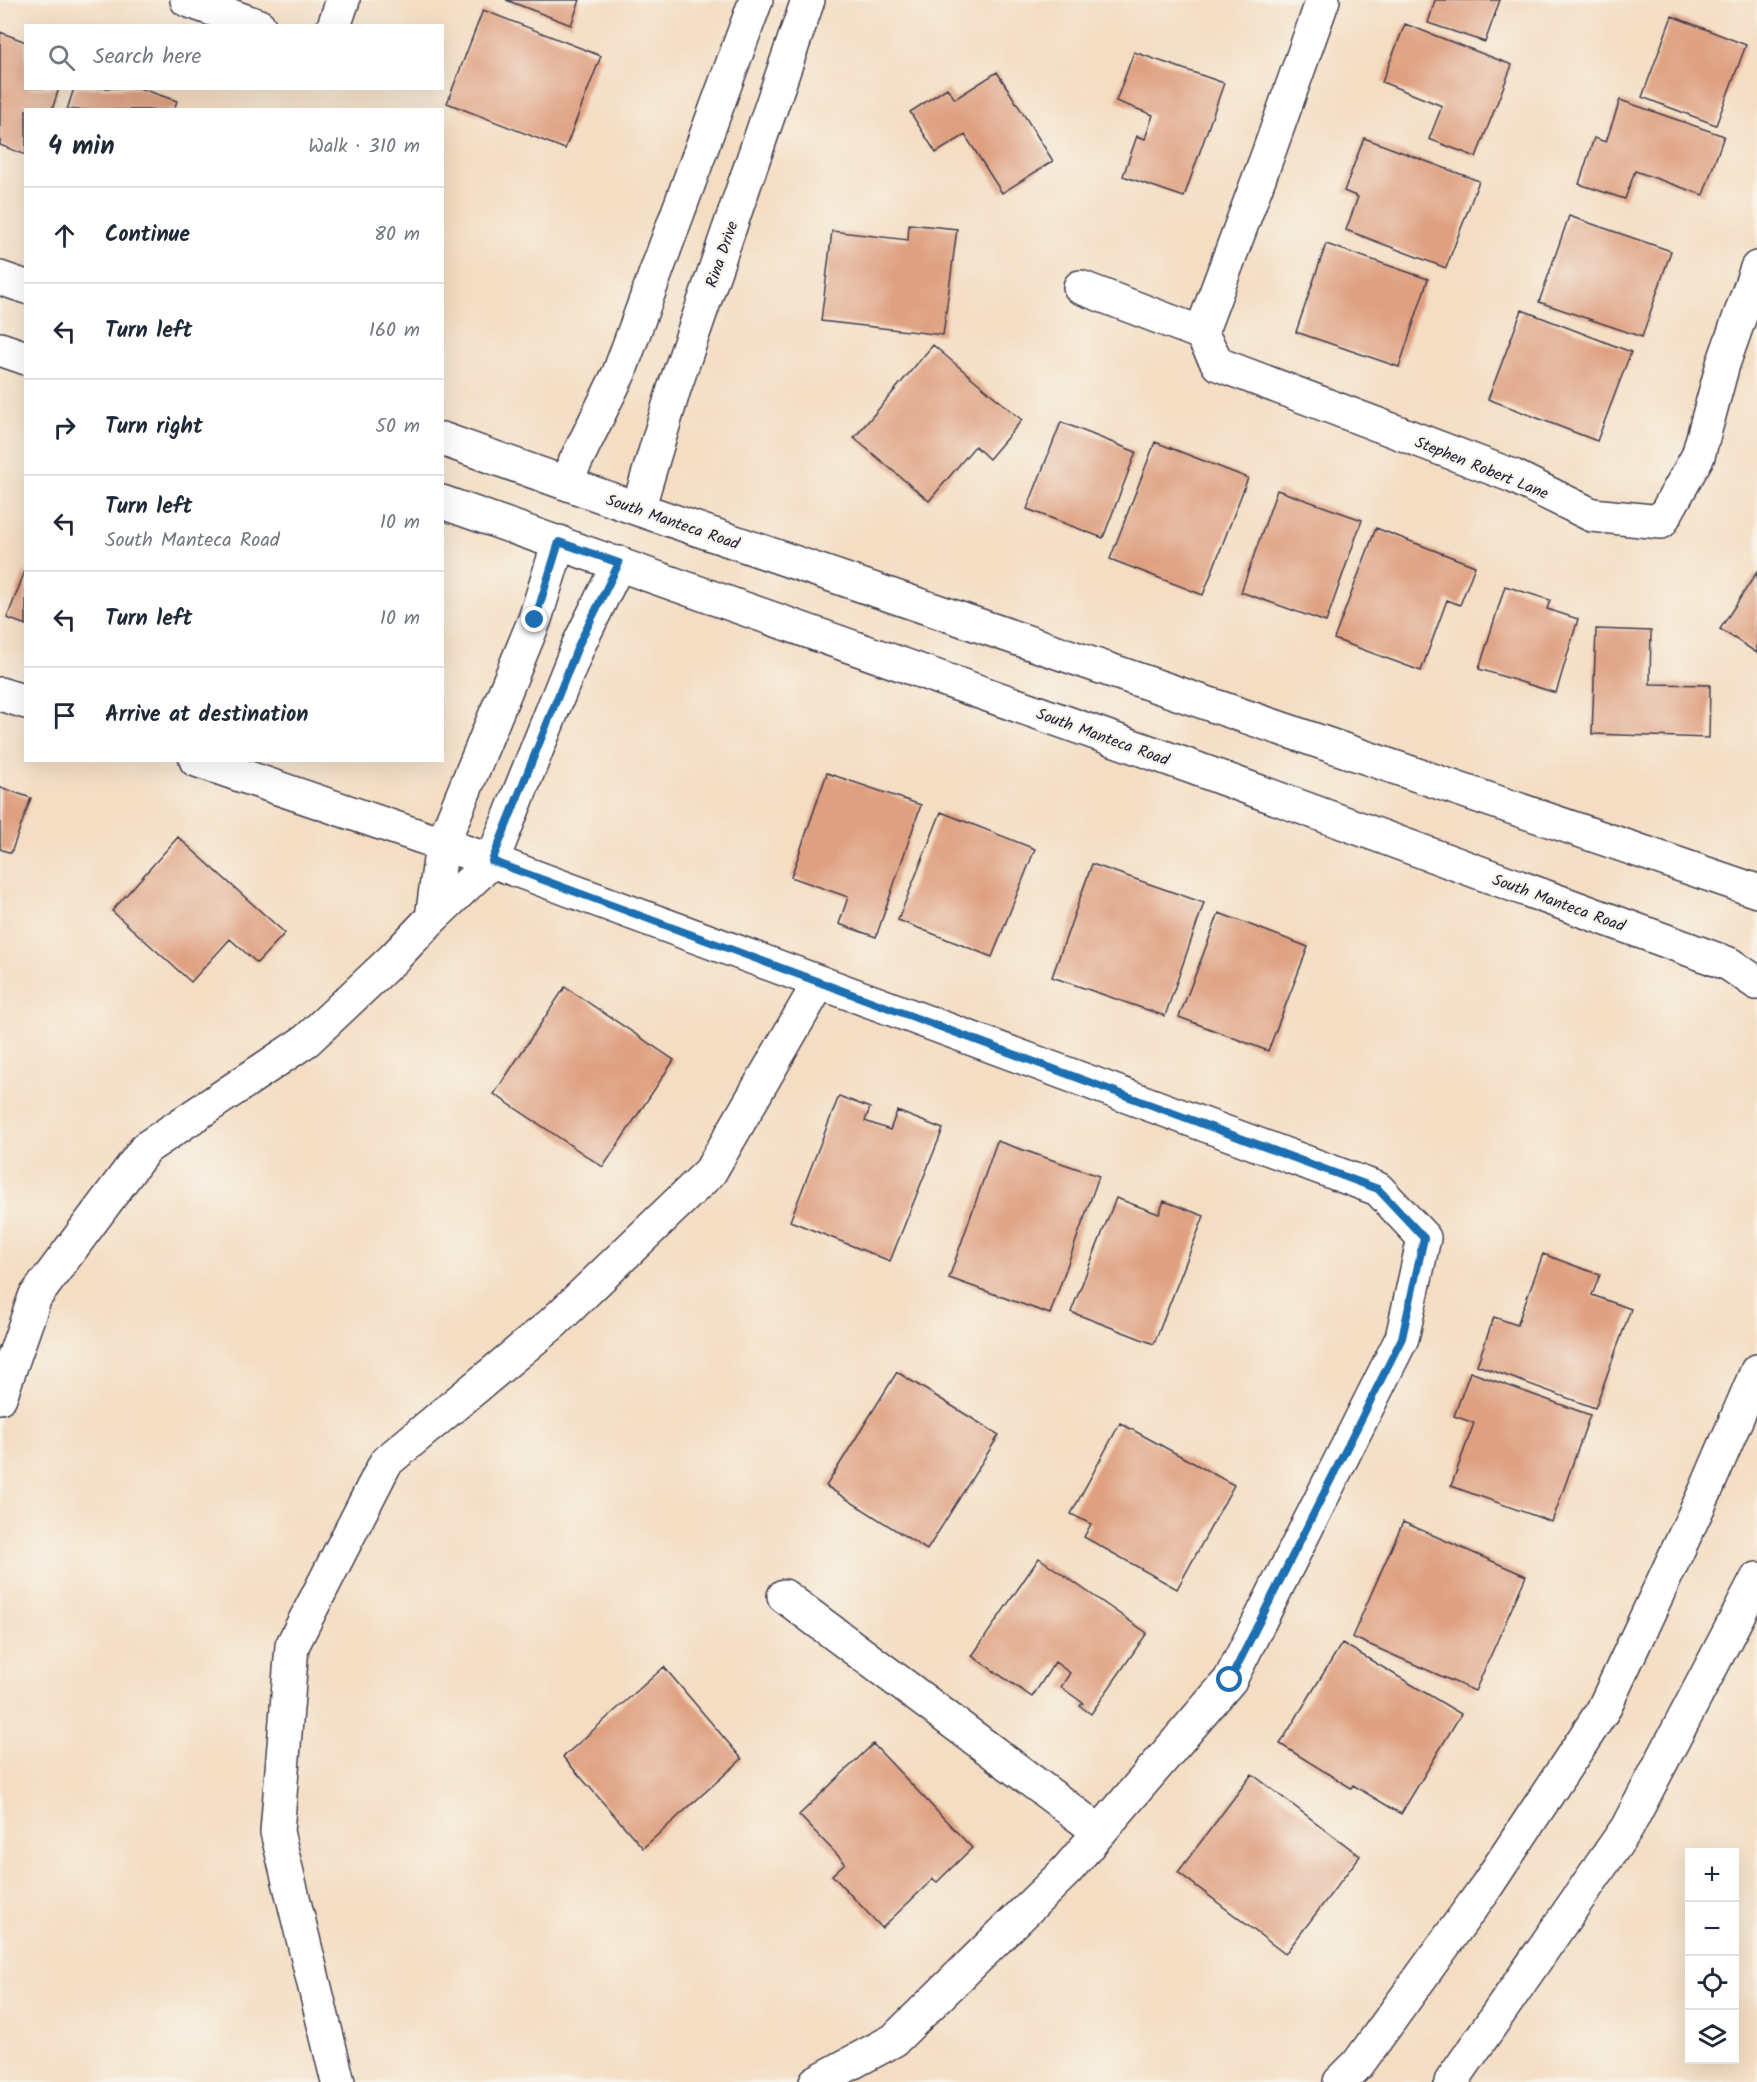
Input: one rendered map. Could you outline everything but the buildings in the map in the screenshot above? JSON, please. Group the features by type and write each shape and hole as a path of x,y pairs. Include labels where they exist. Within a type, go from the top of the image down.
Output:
{"street":[{"path":"187,0 253,24"},
{"path":"335,24 343,0"},
{"path":"565,483 620,373 756,0"},
{"name":"Rina Drive","path":"638,509 674,389 808,0"},
{"path":"1080,287 1201,333 1323,0"},
{"name":"Stephen Robert Lane","path":"1201,333 1218,364 1513,476 1592,515 1661,522 1698,456 1723,364 1757,268"},
{"path":"0,278 24,286"},
{"path":"0,349 24,357"},
{"name":"South Manteca Road","path":"444,440 638,509 1757,891"},
{"name":"South Manteca Road","path":"444,503 1189,766 1729,964 1757,983"},
{"path":"432,918 442,844 535,620 559,542"},
{"path":"0,1397 35,1297 146,1148 307,1040 492,861 579,644 619,563"},
{"path":"0,694 24,701"},
{"path":"202,762 492,861 1378,1189 1424,1238 1402,1338 1230,1680 1067,1870 894,2040 816,2082"},
{"path":"338,2082 277,1832 292,1646 386,1461 553,1323 710,1172 819,983"},
{"path":"1340,2082 1358,2064 1486,1887 1603,1710 1706,1490 1757,1371"},
{"path":"1451,2082 1627,1828 1757,1579"},
{"path":"784,1596 1100,1832"}],"route":[{"path":"535,620 559,542 619,563 579,644 492,861 1378,1189 1424,1238 1402,1338 1230,1680"}]}
